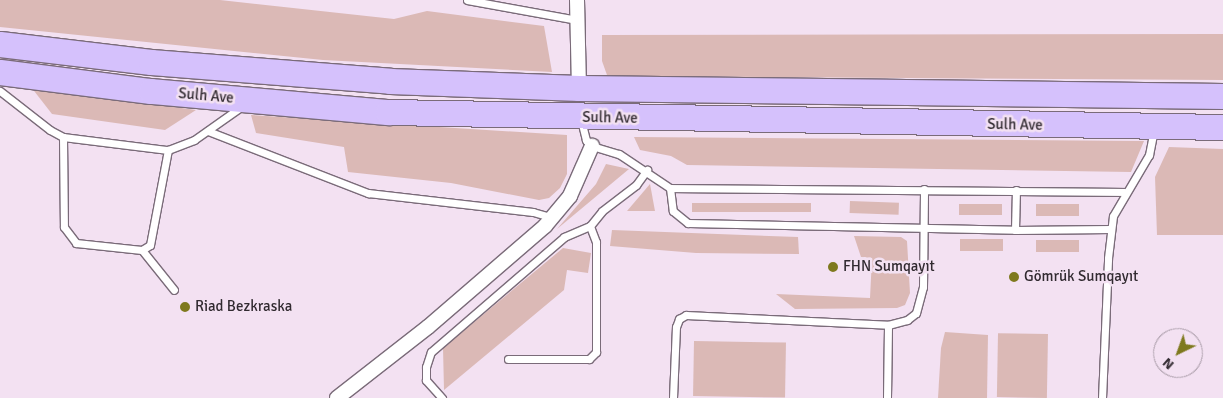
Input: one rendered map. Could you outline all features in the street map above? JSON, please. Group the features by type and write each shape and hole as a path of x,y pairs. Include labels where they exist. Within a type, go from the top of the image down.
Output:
{"highway":[{"name":"Sulh Ave","path":"0,44 276,74 390,82 580,88 1223,96"},
{"name":"Sulh Ave","path":"0,72 250,100 388,112 580,117 1223,127"},
{"path":"580,88 580,117"}],"street":[{"path":"577,0 580,88"},
{"path":"337,398 428,327 554,218 578,181 592,146"}],"lane":[{"path":"467,0 577,20"},
{"path":"0,91 50,130 64,137 168,150 194,140 250,100"},
{"path":"580,117 582,131 592,146 619,154 647,170 670,188 1124,192"},
{"path":"1102,398 1110,229 1113,216 1124,192 1148,155 1154,127"},
{"path":"208,131 368,193 533,212 554,218"},
{"path":"64,137 64,227 68,236 76,242 142,250 150,246 154,237 168,150"},
{"path":"442,398 426,380 426,367 431,352 564,237 590,226 602,211 636,185 647,170"},
{"path":"670,188 673,211 688,222 1015,230 1110,229"},
{"path":"673,398 676,327 679,319 686,315 888,324 907,320 921,303 924,189"},
{"path":"1015,230 1016,190"},
{"path":"508,359 589,359 596,352 596,252 590,226"},
{"path":"142,250 174,290"},
{"path":"887,398 888,324"}],"shaded area":[{"path":"0,0 220,0 394,19 427,11 544,26 552,72 323,60 0,27"},
{"path":"1223,34 1223,80 617,76 607,75 602,61 602,35"},
{"path":"31,87 196,110 165,130 52,114"},
{"path":"251,115 567,135 567,174 560,188 549,198 539,200 451,183 348,172 344,147 256,133"},
{"path":"634,137 1144,141 1131,172 687,165 671,156 640,150"},
{"path":"1169,147 1223,149 1223,235 1157,235 1155,177"},
{"path":"606,164 629,169 557,229 596,184"},
{"path":"650,184 655,211 627,211"},
{"path":"850,201 899,203 899,215 850,213"},
{"path":"692,203 811,203 811,212 692,212"},
{"path":"959,204 1002,204 1002,215 959,215"},
{"path":"1036,204 1079,204 1079,216 1036,216"},
{"path":"612,230 798,237 799,254 696,253 610,246"},
{"path":"854,236 901,237 907,241 910,293 905,305 897,308 795,309 776,294 870,298 872,258 861,257"},
{"path":"960,239 1003,239 1003,251 960,251"},
{"path":"1036,240 1079,240 1079,252 1036,252"},
{"path":"563,248 591,253 588,273 567,270 564,290 444,390 443,348"},
{"path":"945,332 988,335 987,398 938,398 941,348"},
{"path":"998,333 1048,334 1047,398 997,397"},
{"path":"694,341 786,343 785,398 693,396"}],"place":[{"name":"FHN Sumqayıt","path":"833,267"},
{"name":"Gömrük Sumqayıt","path":"1014,277"},
{"name":"Riad Bezkraska","path":"185,307"}]}
